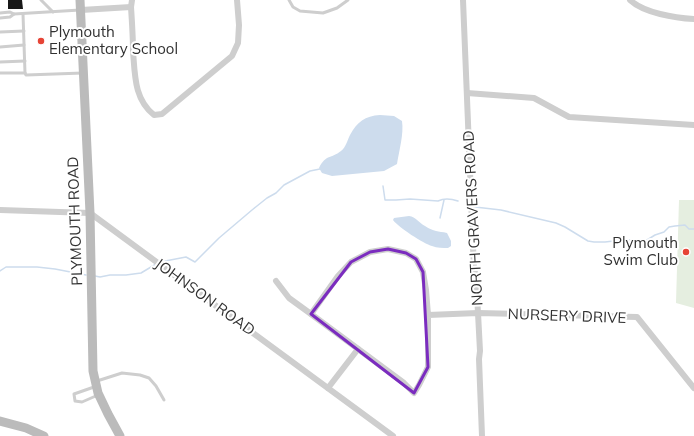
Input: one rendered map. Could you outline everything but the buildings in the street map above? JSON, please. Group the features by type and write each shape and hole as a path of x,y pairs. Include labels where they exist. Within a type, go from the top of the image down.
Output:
{"main road":[{"name":"PLYMOUTH ROAD","path":"80,0 90,212 93,371 97,387 108,414 120,436"},
{"path":"0,421 26,428 44,436"}],"street":[{"path":"132,0 131,7 135,82 141,99 148,110 154,115 162,114 232,56 238,43 239,25 237,0"},
{"name":"NORTH GRAVERS ROAD","path":"463,0 474,270 476,275 480,351 478,359 482,436"},
{"path":"630,0 634,4 648,11 681,18 694,19"},
{"path":"81,10 131,7"},
{"path":"467,93 534,98 569,117 694,125"},
{"path":"0,210 90,212"},
{"name":"JOHNSON ROAD","path":"90,212 393,436"},
{"path":"276,281 289,298 311,314 358,348 414,392 420,385 428,367 428,315 423,272 416,259 406,253 388,249 370,252 351,262 338,276 311,314"},
{"name":"NURSERY DRIVE","path":"428,315 478,313 637,317 694,388"},
{"path":"328,388 358,348"}],"lane":[{"path":"41,0 53,12"},
{"path":"289,0 293,7 300,11 323,13 337,8 348,0"},
{"path":"0,13 10,12 14,14 23,14 81,10"},
{"path":"0,18 10,17 14,14"},
{"path":"23,14 25,73"},
{"path":"0,32 24,31"},
{"path":"0,47 24,45"},
{"path":"0,62 25,61"},
{"path":"0,74 83,73"},
{"path":"97,387 82,402 75,401 74,394 97,387 122,373 140,375 149,378 156,386 164,400"}],"highlighted area":[{"path":"388,249 406,253 416,259 423,272 428,367 414,393 311,314 351,262 370,252"}],"shaded area":[{"name":"Plymouth Swim Club","path":"679,200 694,200 694,308 676,303"}],"water":[{"path":"380,115 394,116 402,121 402,137 397,164 384,171 332,176 322,173 319,168 324,161 343,149 353,130 362,120"},
{"path":"409,216 431,229 447,233 451,241 451,246 448,248 442,248 428,245 405,231 393,220 394,218"}],"waterway":[{"path":"160,262 186,257 195,262 219,238 284,185 310,171 320,169"},
{"path":"383,186 385,200 410,199 438,201 448,199 458,201"},
{"path":"440,218 444,200"},
{"path":"475,207 501,210 556,223 588,241 594,242 647,240 664,232 669,227 675,226 685,225 689,229 694,229"},
{"path":"95,276 100,277 141,273 156,264"},
{"path":"0,271 6,267 37,267 86,275"}],"place":[{"name":"Plymouth Elementary School","path":"41,41"},
{"name":"Plymouth Swim Club","path":"686,252"}]}
